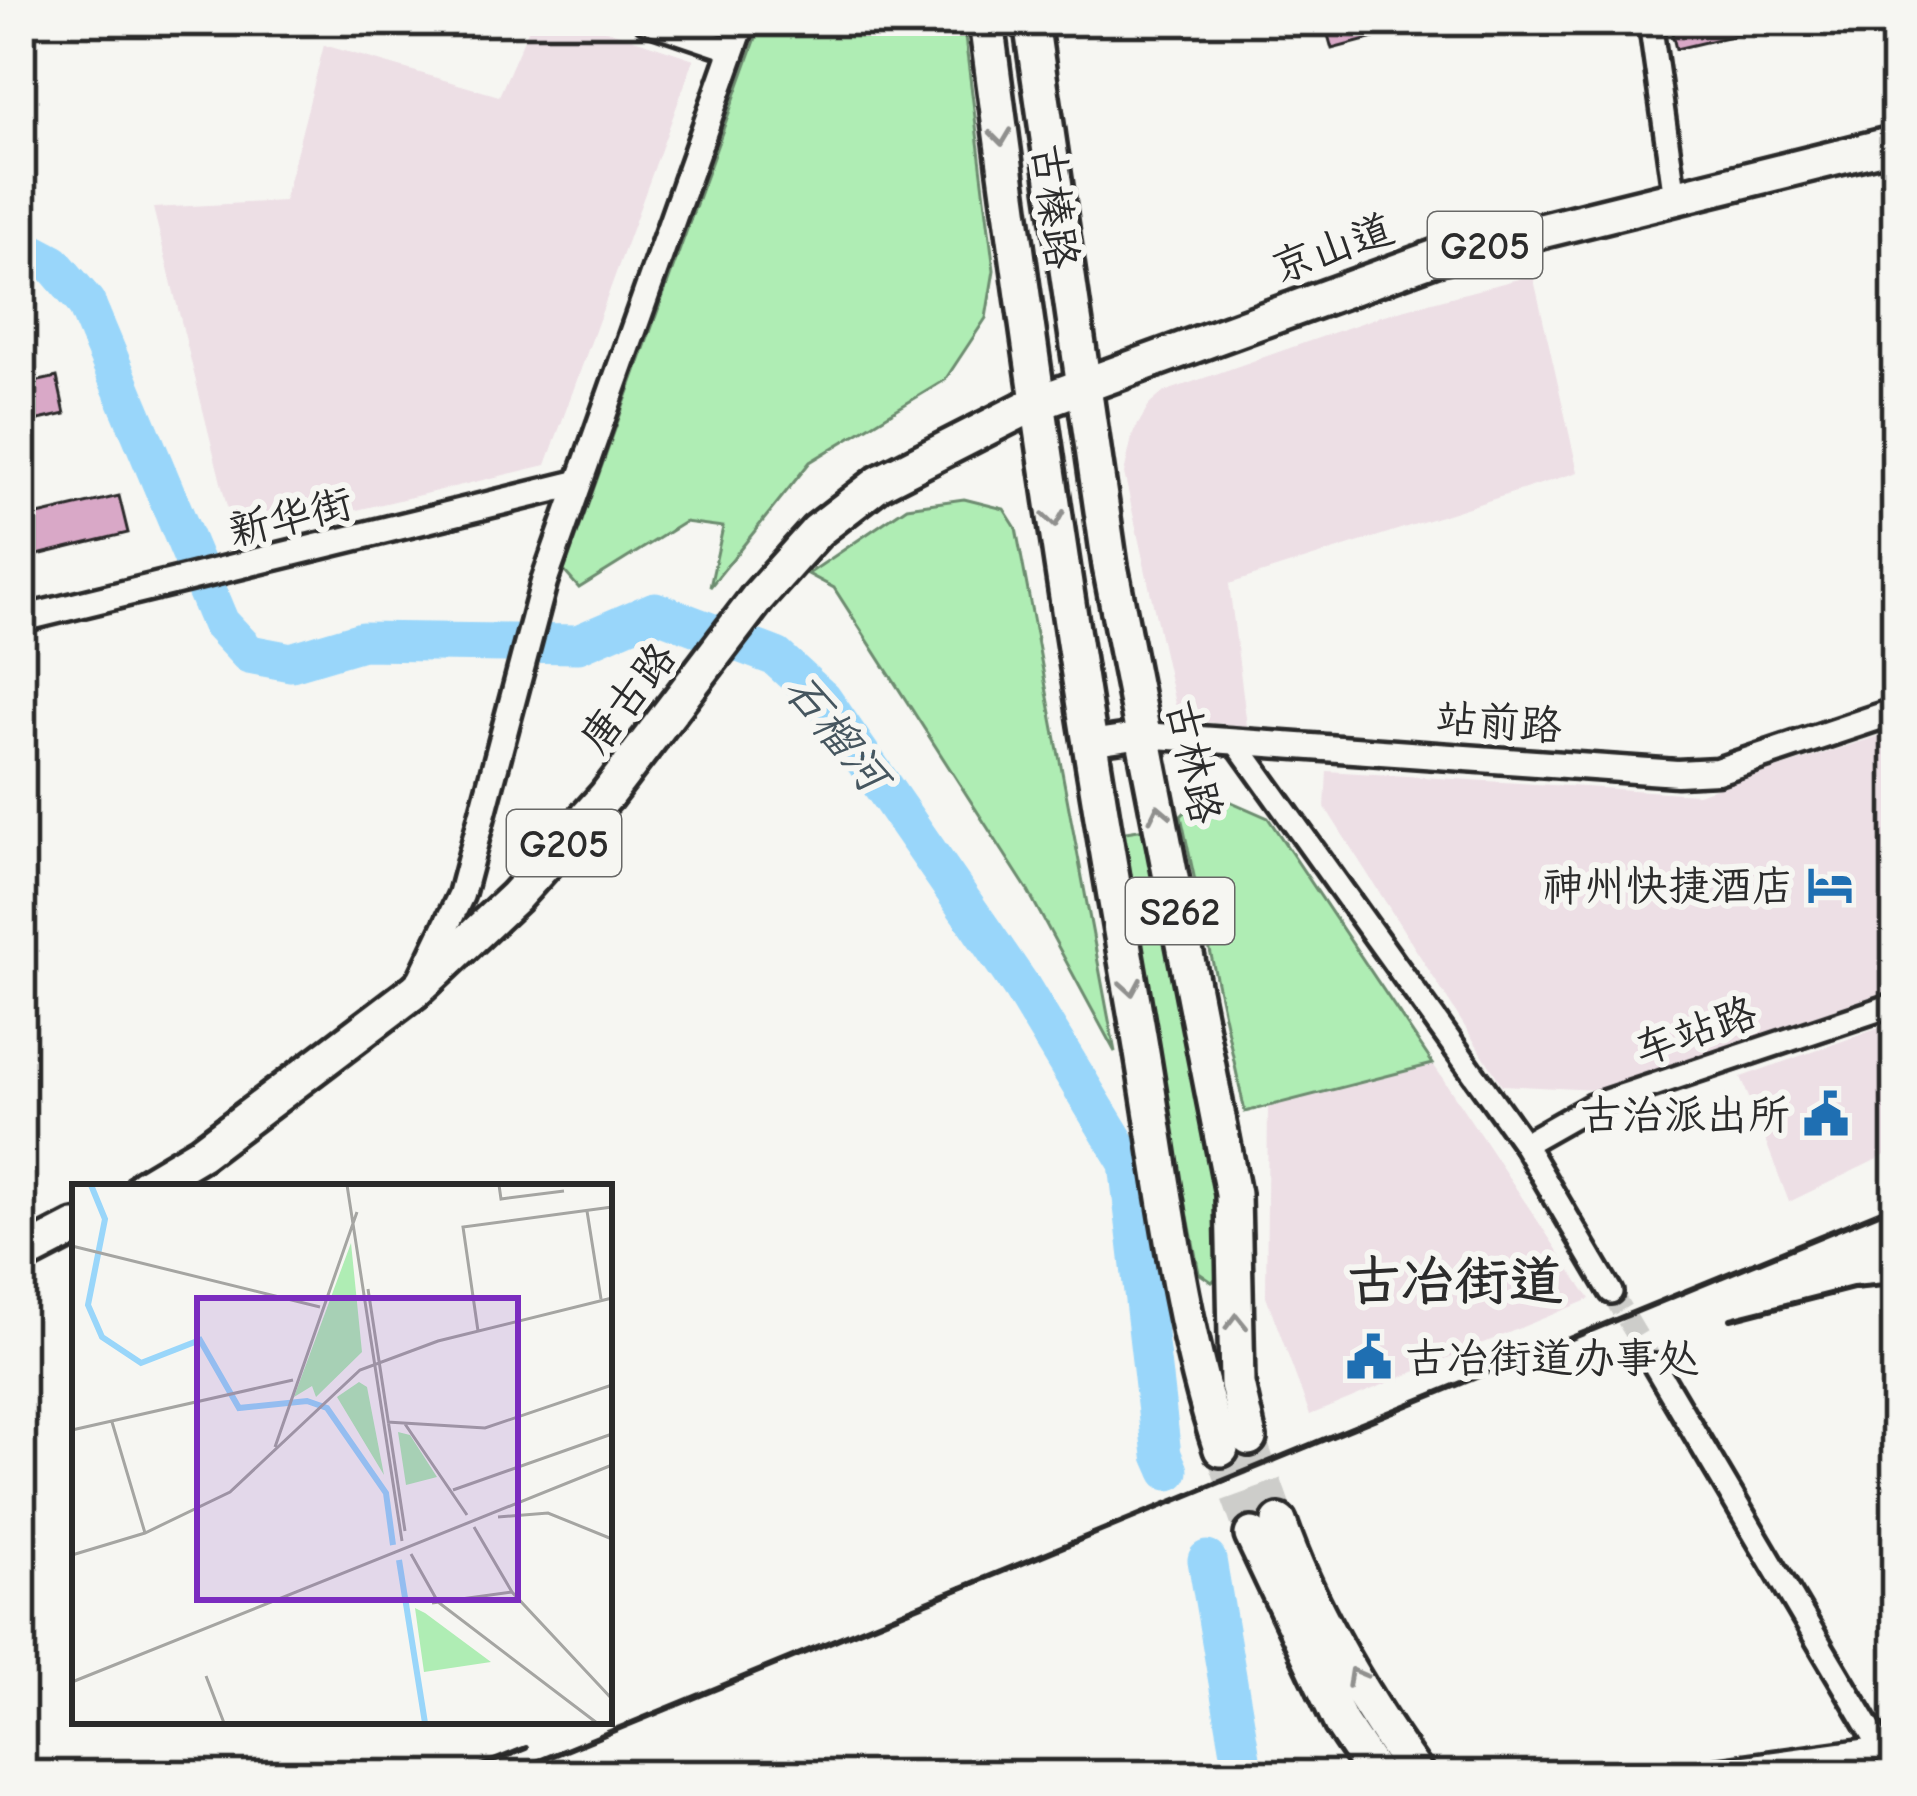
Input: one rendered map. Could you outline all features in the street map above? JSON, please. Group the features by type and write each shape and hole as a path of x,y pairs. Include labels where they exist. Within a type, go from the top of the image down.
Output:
{"main road":[{"name":"古榛路","path":"986,21 1036,404"},
{"name":"古榛路","path":"1030,21 1085,386"},
{"name":"京山道","path":"1085,386 1436,256 1896,143"},
{"name":"唐古路","path":"149,1184 201,1153 415,991 515,897 698,682 758,597 818,531 879,483 1036,404 1085,386"},
{"name":"古林路","path":"1036,404 1088,743 1181,1274 1235,1444 1233,1194 1110,566 1085,386"},
{"path":"21,1256 72,1230"},
{"path":"1376,1775 1341,1723 1265,1528 1417,1775"}],"street":[{"path":"646,21 732,50"},
{"path":"415,991 461,895 544,582 743,21"},
{"path":"1650,21 1675,198"},
{"name":"新华街","path":"21,619 227,573 578,483"},
{"name":"站前路","path":"1088,743 1143,734 1677,773 1717,771 1896,711"},
{"path":"1235,741 1524,1144 1611,1292"},
{"name":"车站路","path":"1524,1144 1591,1106 1896,1004"},
{"path":"1655,1366 1888,1757 1683,1775"}],"shaded area":[{"path":"532,21 580,21 694,59 546,465 235,539 153,208 284,201 324,45 499,96"},
{"path":"1533,275 1578,472 1229,584 1247,726 1185,720 1175,704 1124,473 1133,433 1150,404 1164,392 1384,315"},
{"path":"1882,735 1896,775 1896,988 1595,1090 1502,1085 1325,807 1327,771 1697,794"},
{"name":"古治派出所","path":"1896,1022 1896,1150 1789,1202 1741,1077"},
{"path":"1433,1064 1590,1299 1310,1415 1266,1296 1268,1106"}],"green space":[{"path":"762,21 963,21 994,270 986,318 945,380 810,462 710,587 723,527 685,522 579,588 564,571"},
{"path":"964,499 1004,509 1016,528 1115,1052 1027,889 834,588 808,574 907,507"},
{"path":"1200,798 1227,800 1268,818 1433,1064 1245,1112 1181,816"},
{"path":"1145,829 1222,1211 1222,1272 1212,1282 1199,1273 1117,850 1119,833"}],"building":[{"path":"1324,21 1415,21 1415,27 1332,49"},
{"path":"1669,21 1764,21 1765,28 1676,49"},
{"path":"57,377 65,414 21,424 21,385"},
{"path":"119,496 128,533 21,559 21,519"}],"waterway":[{"name":"石榴河","path":"21,247 53,264 86,303 220,623 249,654 291,662 362,641 578,644 655,611 776,657 823,700 1022,988 1128,1163 1162,1455 1169,1471"},
{"name":"石榴河","path":"1207,1560 1244,1775"}],"tunnel":[{"path":"1611,1292 1655,1366"},
{"path":"1249,1438 1279,1522"},
{"path":"1221,1449 1252,1535"}],"railway":[{"path":"505,1775 1896,1205"},
{"path":"1731,1319 1853,1288 1896,1284"},
{"path":"459,1775 526,1748"}],"place":[{"name":"神州快捷酒店","path":"1830,885"},
{"name":"古治派出所","path":"1826,1114"},
{"name":"古冶街道办事处","path":"1369,1357"}],"district":[{"name":"古冶街道","path":"1455,1280"}]}
